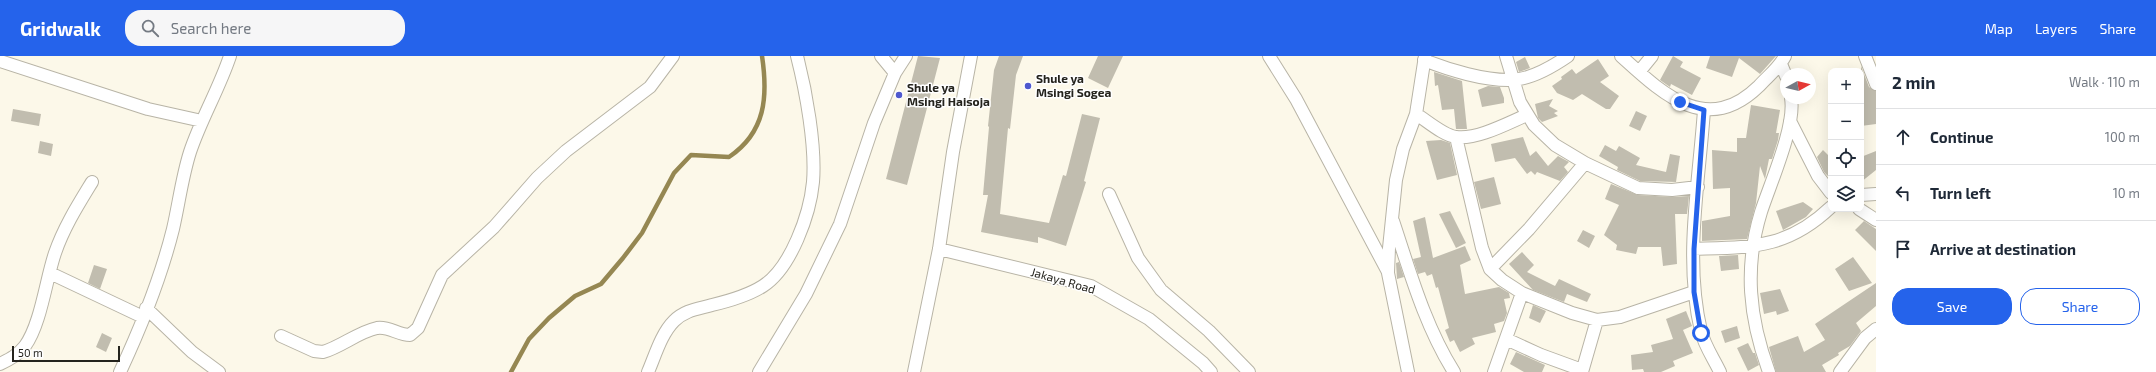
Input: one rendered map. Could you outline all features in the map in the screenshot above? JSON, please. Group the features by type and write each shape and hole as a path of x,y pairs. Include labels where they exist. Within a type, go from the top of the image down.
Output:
{"street":[{"path":"120,372 144,313 172,230 183,175 202,121 217,91 230,56"},
{"path":"281,336 314,352 323,352 378,328 389,328 400,335 410,335 418,328 442,275 494,227 537,178 566,151 650,87 673,56"},
{"path":"648,372 663,337 674,321 690,310 713,305 763,286 779,274 788,258 801,229 813,182 811,136 797,56"},
{"path":"881,56 895,73"},
{"path":"759,372 806,294 840,224 874,123 895,73 906,56"},
{"path":"914,372 939,249 953,152 970,56"},
{"path":"1506,56 1512,80 1520,102 1527,115 1534,125 1555,145 1585,163 1638,188 1672,190 1698,187"},
{"path":"1408,372 1388,273 1391,216 1396,180 1403,149 1416,114 1425,58 1440,67 1470,74 1512,80 1543,72 1568,56"},
{"path":"1621,56 1661,91 1680,102 1704,110 1717,110 1731,105 1751,93 1783,60"},
{"path":"1639,72 1652,56"},
{"path":"1865,56 1876,84"},
{"path":"1272,58 1296,99 1388,273"},
{"path":"0,62 148,110 202,121"},
{"path":"1768,372 1762,355 1752,305 1750,271 1753,247 1762,211 1778,165 1790,121 1791,104"},
{"path":"1704,110 1694,249 1694,292 1701,333 1720,372"},
{"path":"1416,114 1456,137 1486,132 1527,115"},
{"path":"1790,121 1818,176 1828,189"},
{"path":"1456,137 1475,220 1490,270 1502,280 1522,293 1572,313 1596,320 1620,317 1694,292"},
{"path":"1490,270 1529,229 1585,163"},
{"path":"0,364 14,357 25,346 33,328 55,253 70,217 92,182"},
{"path":"1109,194 1138,258 1161,290 1209,331 1249,372"},
{"path":"1864,195 1876,194"},
{"path":"1694,249 1753,247 1797,234 1816,222 1828,210"},
{"path":"1864,212 1876,220"},
{"path":"1391,216 1414,284 1433,331 1454,372"},
{"name":"Jakaya Road","path":"939,249 1091,286 1149,319 1203,363 1211,372"},
{"path":"50,273 144,313 219,372"},
{"path":"1494,372 1522,293"},
{"path":"1506,339 1582,371 1596,320"},
{"path":"1840,372 1864,338 1876,329"}],"building":[{"path":"918,56 940,58 907,185 886,179"},
{"path":"999,56 1023,56 1016,75 1010,129 1008,128 1000,214 1049,223 1063,175 1066,176 1082,114 1100,118 1084,181 1086,182 1066,246 1038,237 1038,243 981,232 988,195 983,195 988,126 994,70"},
{"path":"1098,56 1123,56 1108,88 1088,78"},
{"path":"1673,56 1683,62 1680,67 1701,78 1692,95 1671,84 1670,87 1660,80"},
{"path":"1710,56 1776,56 1760,74 1739,58 1732,77 1706,68"},
{"path":"1525,57 1530,68 1519,72 1516,62"},
{"path":"1598,59 1609,76 1600,82 1619,96 1610,109 1606,109 1582,94 1573,100 1557,93 1552,86 1572,69 1576,74"},
{"path":"1434,72 1462,81 1467,129 1456,129 1454,109 1442,110 1438,85 1435,86"},
{"path":"1864,74 1869,87 1876,91 1876,124 1864,126"},
{"path":"1488,86 1500,87 1504,98 1504,103 1482,107 1478,90"},
{"path":"1553,99 1549,106 1558,111 1554,113 1558,116 1542,122 1538,118 1535,104"},
{"path":"1751,105 1780,110 1776,133 1779,133 1778,140 1772,159 1769,159 1765,179 1760,166 1756,203 1747,239 1702,241 1702,221 1730,216 1730,188 1713,189 1712,150 1737,152 1737,138 1746,138"},
{"path":"13,109 41,114 39,126 11,121"},
{"path":"1636,111 1647,116 1640,131 1629,126"},
{"path":"1523,137 1530,156 1536,151 1548,166 1558,156 1569,162 1564,167 1568,172 1560,181 1537,172 1535,175 1531,171 1527,174 1515,158 1495,162 1491,144"},
{"path":"1441,140 1450,143 1457,175 1437,180 1426,141"},
{"path":"40,141 53,144 51,156 38,153"},
{"path":"1605,145 1616,151 1619,146 1640,158 1636,165 1666,172 1670,154 1680,156 1676,182 1640,181 1617,170 1618,167 1599,156"},
{"path":"1823,150 1828,155 1828,176 1824,172 1817,157"},
{"path":"1876,151 1876,170 1864,180 1864,176 1864,156"},
{"path":"1494,177 1501,204 1481,209 1474,182"},
{"path":"1611,184 1638,195 1672,197 1689,196 1687,214 1675,214 1677,264 1663,266 1661,247 1638,247 1636,254 1616,250 1617,245 1604,235 1619,205 1605,199"},
{"path":"1803,202 1813,209 1806,217 1783,230 1776,211"},
{"path":"1450,211 1466,243 1456,248 1439,214"},
{"path":"1425,217 1433,258 1465,246 1471,260 1460,265 1465,294 1499,287 1509,293 1510,298 1504,299 1507,313 1504,321 1494,324 1496,332 1472,338 1475,344 1460,352 1454,340 1450,342 1445,330 1449,328 1438,287 1436,288 1432,274 1427,276 1425,272 1418,274 1413,259 1421,257 1413,221"},
{"path":"1864,221 1876,229 1876,251 1855,230"},
{"path":"1583,230 1595,236 1589,248 1577,241"},
{"path":"1522,252 1534,265 1527,272 1555,286 1559,279 1591,294 1587,302 1567,294 1564,302 1533,290 1509,264"},
{"path":"1738,255 1739,269 1721,271 1719,256"},
{"path":"1853,257 1872,283 1849,291 1835,269"},
{"path":"1399,262 1404,277 1397,279 1396,263"},
{"path":"94,265 107,269 100,289 88,283"},
{"path":"1876,283 1876,306 1856,323 1861,331 1850,346 1838,353 1839,355 1822,365 1826,372 1776,372 1769,347 1798,336 1804,352 1825,340 1815,324"},
{"path":"1780,289 1789,311 1777,315 1776,311 1764,314 1760,293"},
{"path":"1533,305 1546,311 1540,323 1529,318"},
{"path":"1686,311 1692,326 1683,330 1693,353 1673,361 1675,366 1661,372 1644,372 1643,369 1632,370 1631,355 1653,352 1651,345 1673,339 1666,319"},
{"path":"1737,326 1740,338 1725,343 1721,331"},
{"path":"102,333 112,338 106,352 96,347"},
{"path":"1748,343 1753,353 1755,353 1759,365 1748,371 1737,348"},
{"path":"1516,352 1545,365 1542,372 1524,372 1510,364"}],"waterway":[{"path":"511,372 529,339 549,318 575,296 601,284 623,258 642,233 674,173 691,155 729,157 751,136 762,112 764,99 765,85 762,56"}],"place":[{"name":"Shule ya Msingi Sogea","path":"1028,86"},
{"name":"Shule ya Msingi Haisoja","path":"899,95"}],"route":[{"path":"1680,102 1704,110 1694,249 1694,292 1701,333"}]}
